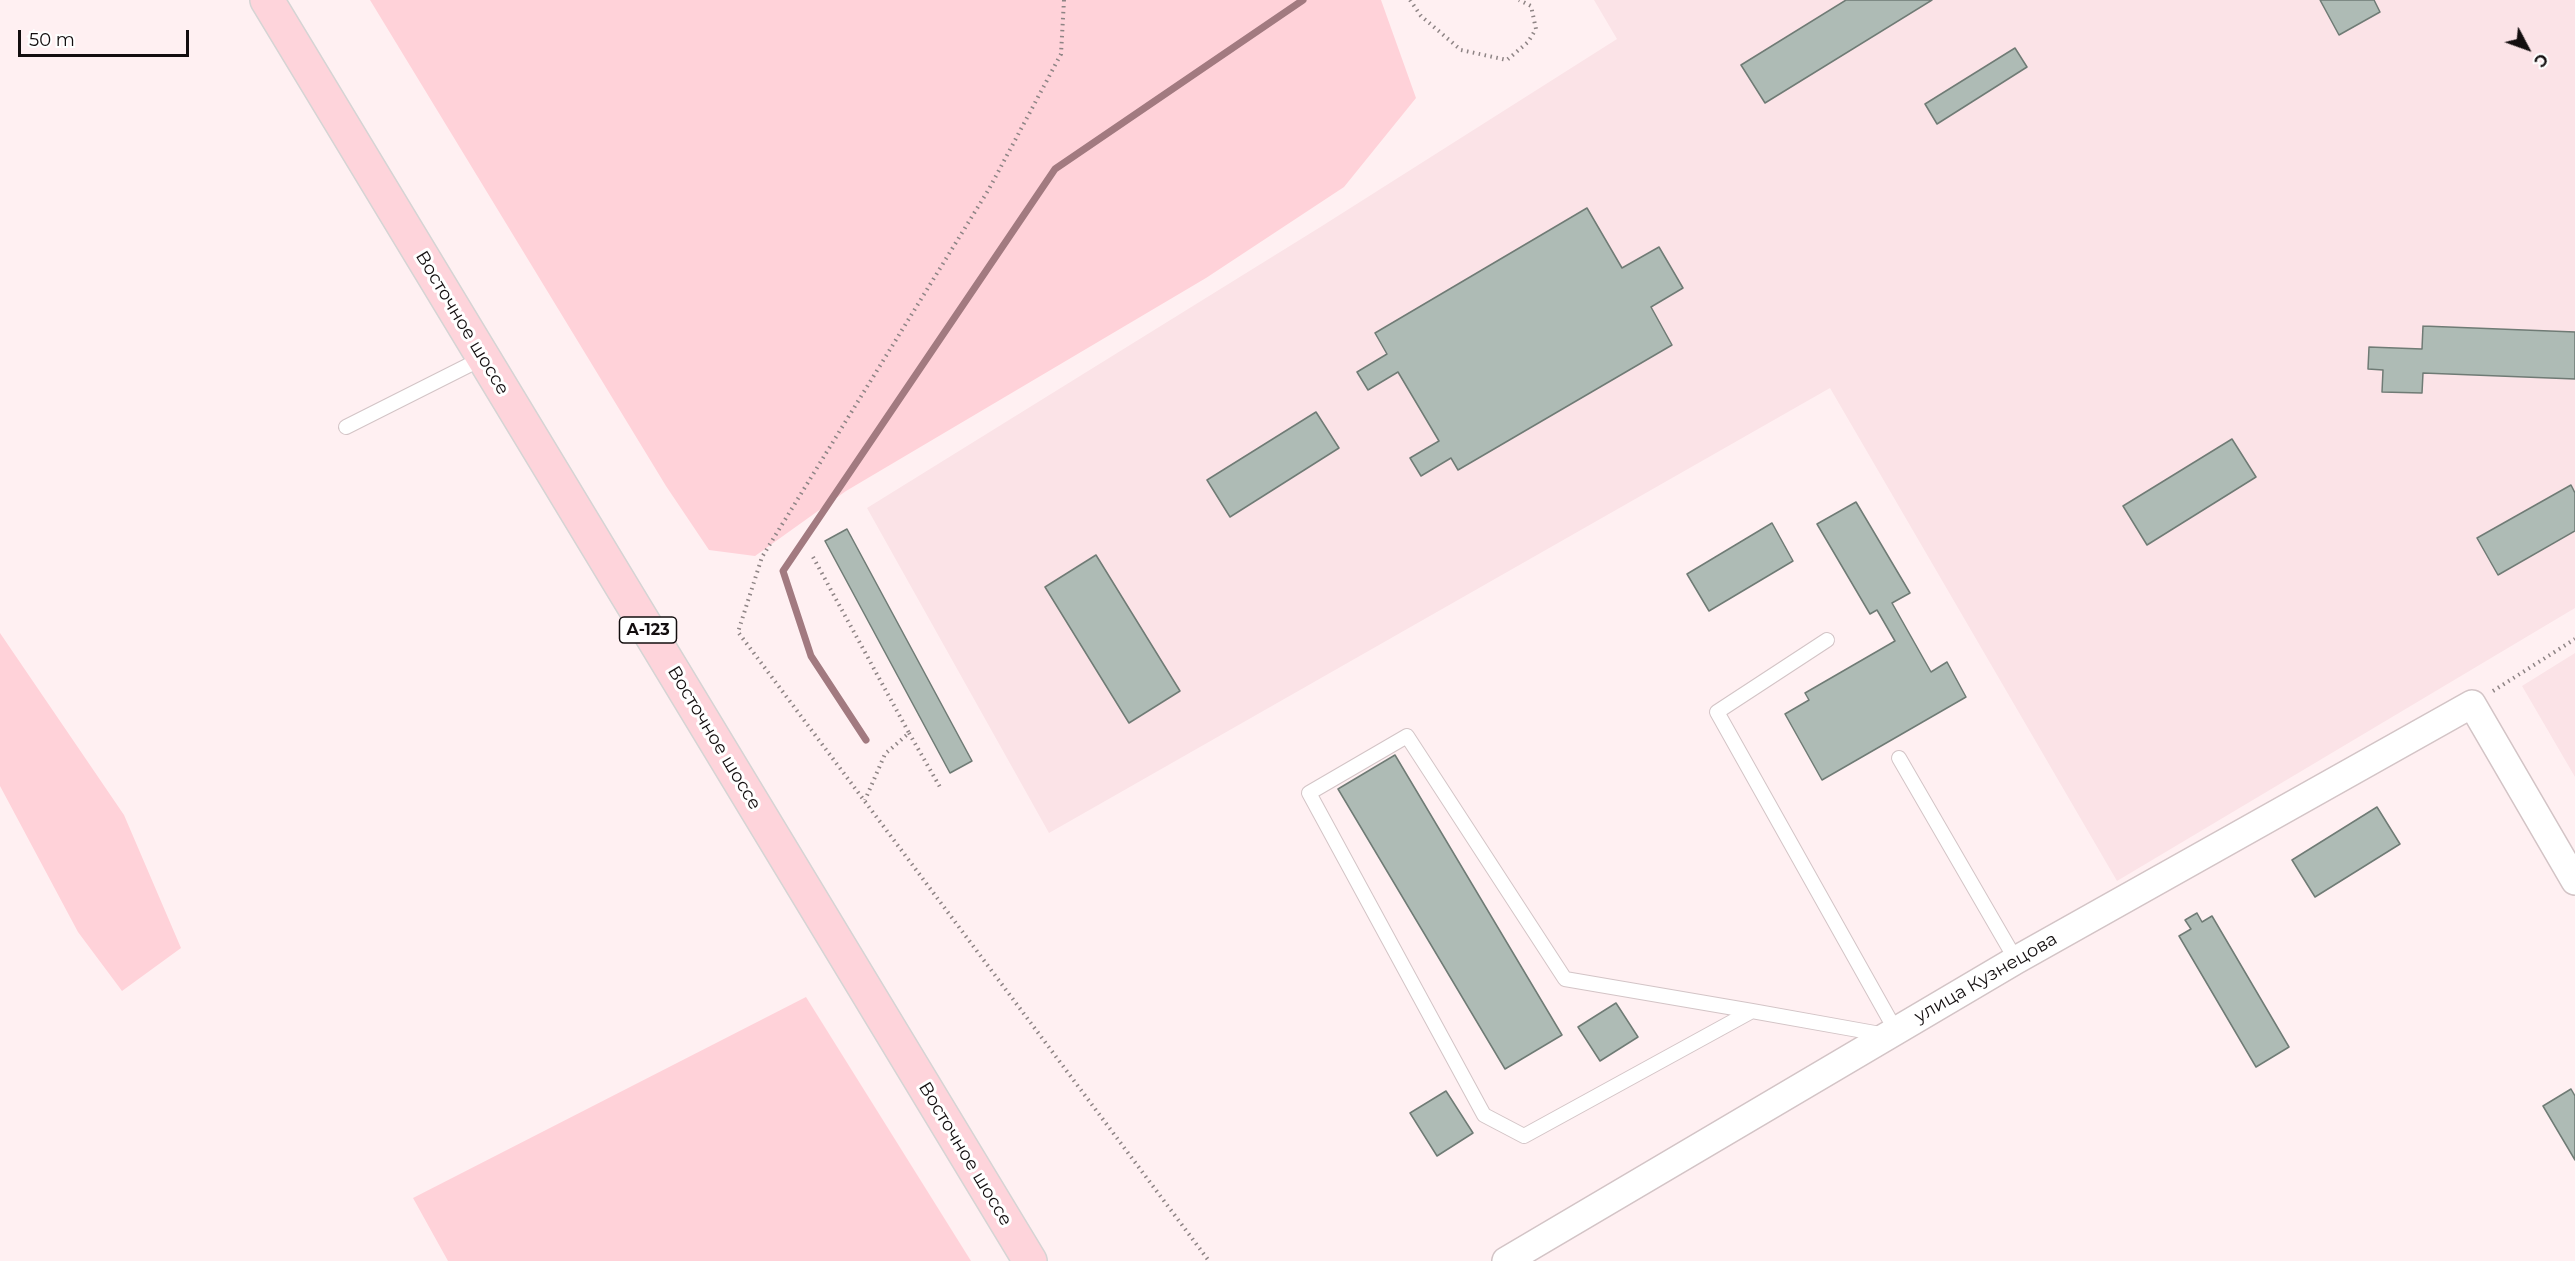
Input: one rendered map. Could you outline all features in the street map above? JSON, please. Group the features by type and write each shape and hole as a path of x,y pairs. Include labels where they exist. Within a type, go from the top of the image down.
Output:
{"main road":[{"name":"Восточное шоссе","path":"267,0 1030,1261"}],"street":[{"path":"2472,704 2575,881"},
{"name":"улица Кузнецова","path":"1506,1261 2016,960 2472,704"}],"lane":[{"path":"346,427 483,358"},
{"path":"1827,640 1717,712 1892,1033"},
{"path":"1752,1011 1524,1136 1484,1115 1309,793 1407,736 1565,979 1892,1033"},
{"path":"1899,758 2016,960"}],"path":[{"path":"1064,0 1061,54 989,189 762,557 738,632 1209,1261"},
{"path":"1410,0 1421,16 1461,50 1508,60 1528,42 1536,29 1531,6 1519,0"},
{"path":"813,557 940,788"},
{"path":"2472,704 2575,639"},
{"path":"865,801 885,754 909,733"}],"shaded area":[{"path":"370,0 1381,0 1416,98 1344,187 1206,278 846,491 755,556 709,550 666,486"},
{"path":"1594,0 2575,0 2575,608 2117,881 1830,388 1049,833 867,508 1322,226 1617,39"},
{"path":"0,633 124,815 181,948 122,991 78,932 0,786"},
{"path":"2575,653 2575,777 2522,686"},
{"path":"806,997 971,1261 448,1261 413,1198"}],"building":[{"path":"1846,0 1932,0 1765,103 1741,65"},
{"path":"2320,0 2374,0 2380,12 2339,35"},
{"path":"2015,48 2027,67 1937,124 1925,104"},
{"path":"1587,208 1622,268 1659,247 1683,288 1651,307 1672,345 1458,470 1451,458 1421,476 1410,458 1439,441 1398,372 1368,390 1357,372 1387,354 1375,333"},
{"path":"2423,326 2575,332 2575,379 2423,373 2422,393 2382,392 2383,370 2368,369 2369,347 2422,349"},
{"path":"1316,412 1339,448 1230,517 1207,480"},
{"path":"2232,439 2256,477 2147,545 2123,506"},
{"path":"2571,485 2575,493 2575,531 2498,575 2477,538"},
{"path":"1856,502 1910,593 1892,603 1931,672 1947,662 1966,697 1822,780 1785,714 1809,700 1805,693 1895,641 1877,610 1870,614 1817,524"},
{"path":"1772,523 1793,561 1709,611 1687,574"},
{"path":"847,529 972,761 950,773 825,541"},
{"path":"1096,555 1180,691 1129,723 1045,587"},
{"path":"1395,755 1562,1035 1505,1069 1338,789"},
{"path":"2377,807 2400,844 2315,897 2292,860"},
{"path":"2197,913 2202,922 2212,916 2289,1047 2256,1067 2179,936 2191,929 2185,920"},
{"path":"1616,1003 1638,1037 1600,1061 1578,1027"},
{"path":"2571,1089 2575,1096 2575,1160 2543,1106"},
{"path":"1446,1091 1473,1133 1437,1156 1410,1113"}],"waterway":[{"path":"866,740 811,656 783,571 1055,169 1303,0"}]}
